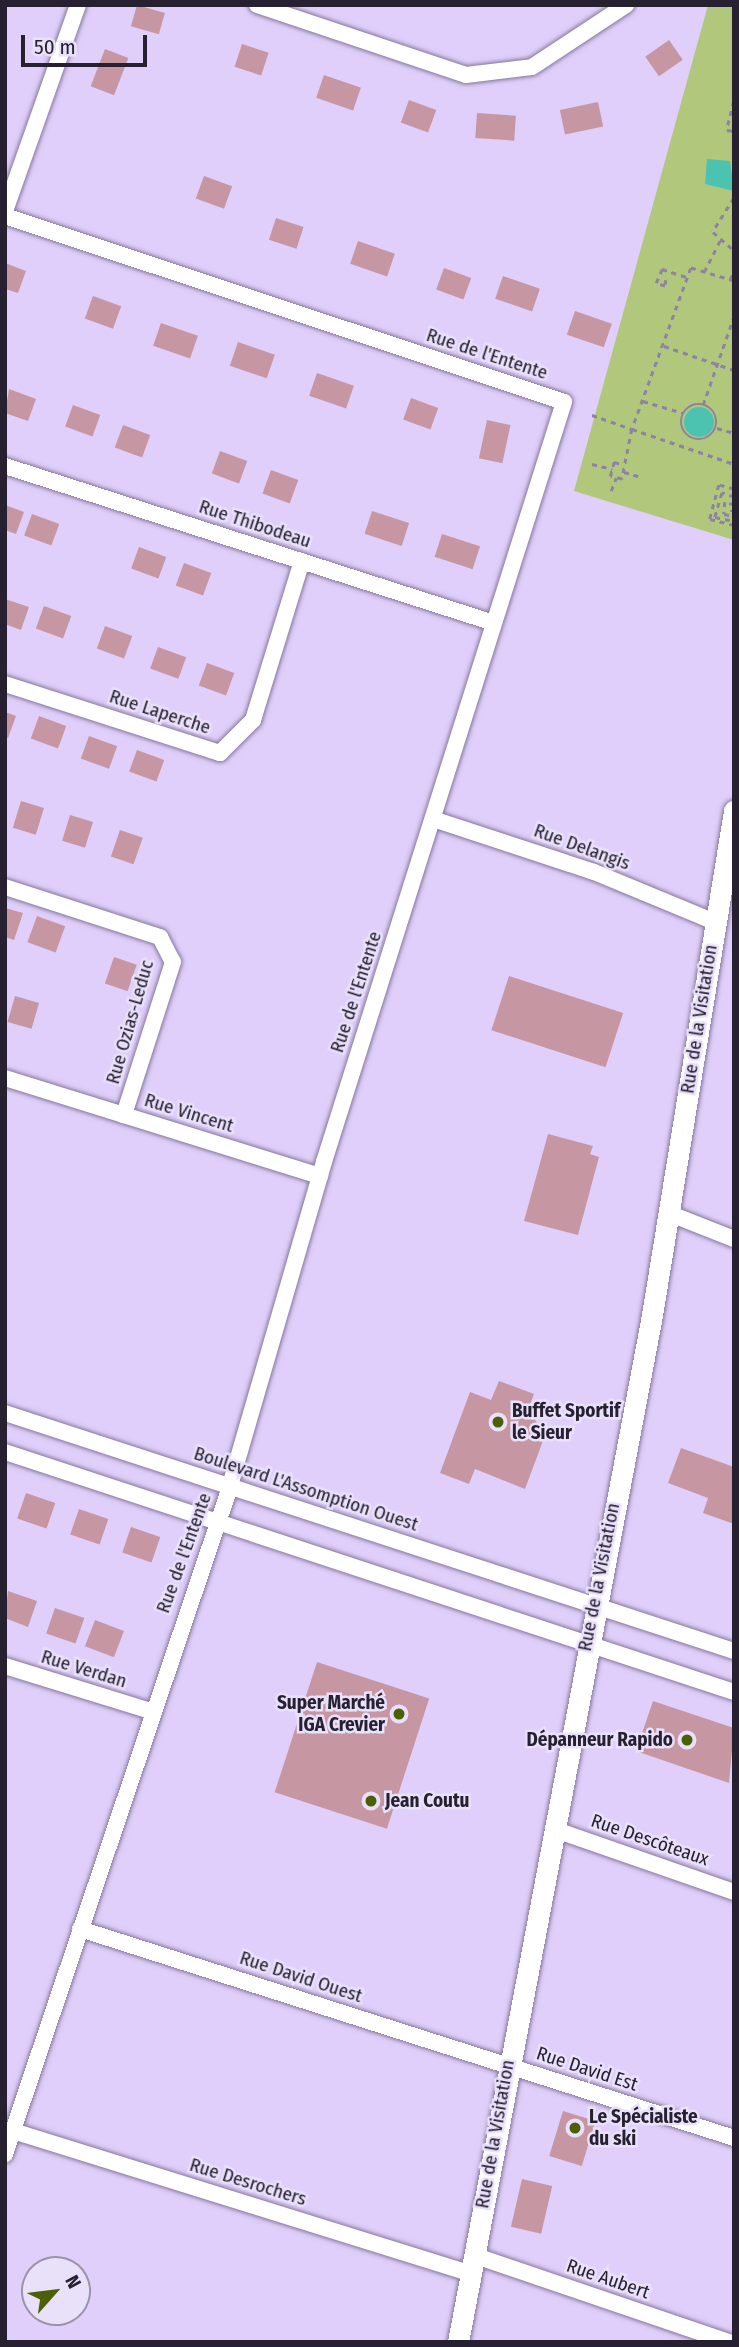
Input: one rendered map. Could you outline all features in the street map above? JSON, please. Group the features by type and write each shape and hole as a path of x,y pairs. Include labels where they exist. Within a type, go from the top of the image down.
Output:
{"main road":[{"name":"Rue de la Visitation","path":"458,2342 668,1213 734,811"}],"street":[{"path":"5,213 78,5"},
{"path":"257,5 466,75 532,67 626,5"},
{"name":"Rue de l'Entente","path":"5,213 564,402 491,622 433,818 320,1176 230,1486 150,1711 5,2154"},
{"name":"Rue Thibodeau","path":"5,466 491,622"},
{"name":"Rue Laperche","path":"5,684 220,753 253,720 302,561"},
{"name":"Rue Delangis","path":"433,818 594,872 715,922"},
{"name":"Rue Ozias-Leduc","path":"5,887 160,937 173,962 124,1115"},
{"name":"Rue Vincent","path":"5,1078 320,1176"},
{"path":"668,1213 734,1238"},
{"name":"Boulevard L'Assomption Ouest","path":"5,1413 734,1651"},
{"path":"5,1452 586,1646 733,1689"},
{"name":"Rue Verdan","path":"5,1667 150,1711"},
{"name":"Rue Descôteaux","path":"553,1829 734,1892"},
{"name":"Rue David Ouest","path":"80,1929 508,2065"},
{"name":"Rue David Est","path":"508,2065 734,2138"},
{"name":"Rue Desrochers","path":"13,2131 472,2265"},
{"name":"Rue Aubert","path":"472,2265 729,2342"}],"path":[{"path":"734,101 727,130 734,131"},
{"path":"734,198 713,232 734,250"},
{"path":"704,272 722,239"},
{"path":"624,472 621,464 632,429 686,277 691,268 732,281 734,270"},
{"path":"666,280 665,286 656,283 662,269 686,277"},
{"path":"642,401 683,413 703,405 734,316"},
{"path":"663,345 734,370"},
{"path":"703,405 717,428 734,433"},
{"path":"683,413 682,428 692,439 699,441 717,428"},
{"path":"592,415 734,464"},
{"path":"690,449 692,439"},
{"path":"616,478 610,476 614,462 621,464"},
{"path":"592,464 612,469"},
{"path":"624,472 642,477"},
{"path":"611,491 616,478 624,472"},
{"path":"734,489 719,485 709,519 734,523"},
{"path":"734,497 722,493 715,517 734,523"},
{"path":"734,505 725,502 724,514 734,516"}],"shaded area":[{"path":"708,5 734,5 734,540 574,491"},
{"path":"707,159 730,161 734,191 705,184"},
{"path":"699,407 709,412 714,422 709,432 699,437 689,432 684,422 689,412"}],"building":[{"path":"137,5 165,13 159,34 131,26"},
{"path":"669,40 683,60 659,76 645,57"},
{"path":"242,44 269,53 261,75 235,67"},
{"path":"105,49 128,58 114,95 91,86"},
{"path":"324,75 361,88 353,110 316,98"},
{"path":"409,100 436,110 428,132 401,123"},
{"path":"598,102 603,126 565,135 560,110"},
{"path":"477,113 516,116 514,141 475,138"},
{"path":"204,176 232,186 224,209 196,199"},
{"path":"276,218 304,227 296,249 269,240"},
{"path":"358,241 395,254 387,276 350,264"},
{"path":"5,263 26,271 18,293 5,289"},
{"path":"444,268 471,278 463,300 436,290"},
{"path":"503,276 540,289 532,311 495,299"},
{"path":"93,296 121,306 113,329 85,319"},
{"path":"575,311 612,324 604,347 567,335"},
{"path":"161,323 198,336 190,358 153,346"},
{"path":"238,342 275,355 267,378 230,366"},
{"path":"317,373 354,386 346,408 309,396"},
{"path":"9,389 36,399 28,421 5,413"},
{"path":"411,398 438,408 430,430 403,420"},
{"path":"73,405 100,415 92,437 65,427"},
{"path":"487,420 510,425 502,463 479,458"},
{"path":"123,425 150,435 142,457 115,448"},
{"path":"220,451 247,461 239,483 212,474"},
{"path":"271,470 298,480 290,503 262,493"},
{"path":"5,505 24,512 16,534 5,530"},
{"path":"372,511 409,523 402,546 365,534"},
{"path":"32,514 59,524 51,546 24,536"},
{"path":"442,534 480,546 473,569 435,557"},
{"path":"139,547 166,557 158,579 131,569"},
{"path":"184,563 211,573 203,595 176,586"},
{"path":"5,599 29,607 21,630 5,624"},
{"path":"44,606 71,616 63,638 36,629"},
{"path":"105,626 132,636 124,658 97,649"},
{"path":"158,647 186,657 178,679 150,669"},
{"path":"207,663 234,673 226,695 199,686"},
{"path":"5,712 16,716 8,738 5,737"},
{"path":"39,716 66,726 58,748 31,739"},
{"path":"89,736 117,746 109,769 81,759"},
{"path":"137,750 164,760 156,782 129,772"},
{"path":"21,801 44,808 36,835 13,828"},
{"path":"70,815 93,822 85,848 62,841"},
{"path":"120,830 143,838 134,864 111,856"},
{"path":"5,908 23,913 14,940 5,937"},
{"path":"37,916 65,926 56,953 27,942"},
{"path":"114,957 137,965 128,991 105,983"},
{"path":"509,976 623,1013 606,1067 491,1030"},
{"path":"15,996 39,1003 32,1029 8,1022"},
{"path":"548,1134 593,1146 590,1154 599,1157 578,1235 524,1221"},
{"name":"Buffet Sportif le Sieur","path":"499,1381 534,1394 529,1407 544,1438 525,1489 475,1469 469,1484 440,1473 470,1392 491,1400"},
{"path":"681,1448 734,1467 734,1524 703,1513 708,1498 668,1483"},
{"path":"26,1493 55,1503 47,1529 17,1519"},
{"path":"79,1509 108,1519 100,1545 70,1535"},
{"path":"131,1527 160,1537 152,1563 122,1553"},
{"path":"8,1591 37,1601 28,1627 5,1618"},
{"path":"55,1608 84,1618 76,1644 46,1634"},
{"path":"95,1620 124,1631 114,1657 85,1646"},
{"path":"317,1662 429,1698 387,1829 275,1792"},
{"name":"Dépanneur Rapido","path":"653,1701 734,1728 729,1783 636,1751"},
{"path":"563,2111 596,2121 582,2166 549,2156"},
{"path":"522,2179 552,2186 541,2234 511,2227"}],"place":[{"name":"Buffet Sportif le Sieur","path":"498,1422"},
{"name":"Super Marché IGA Crevier","path":"399,1714"},
{"name":"Dépanneur Rapido","path":"687,1740"},
{"name":"Jean Coutu","path":"371,1801"},
{"name":"Le Spécialiste du ski","path":"575,2128"}]}
